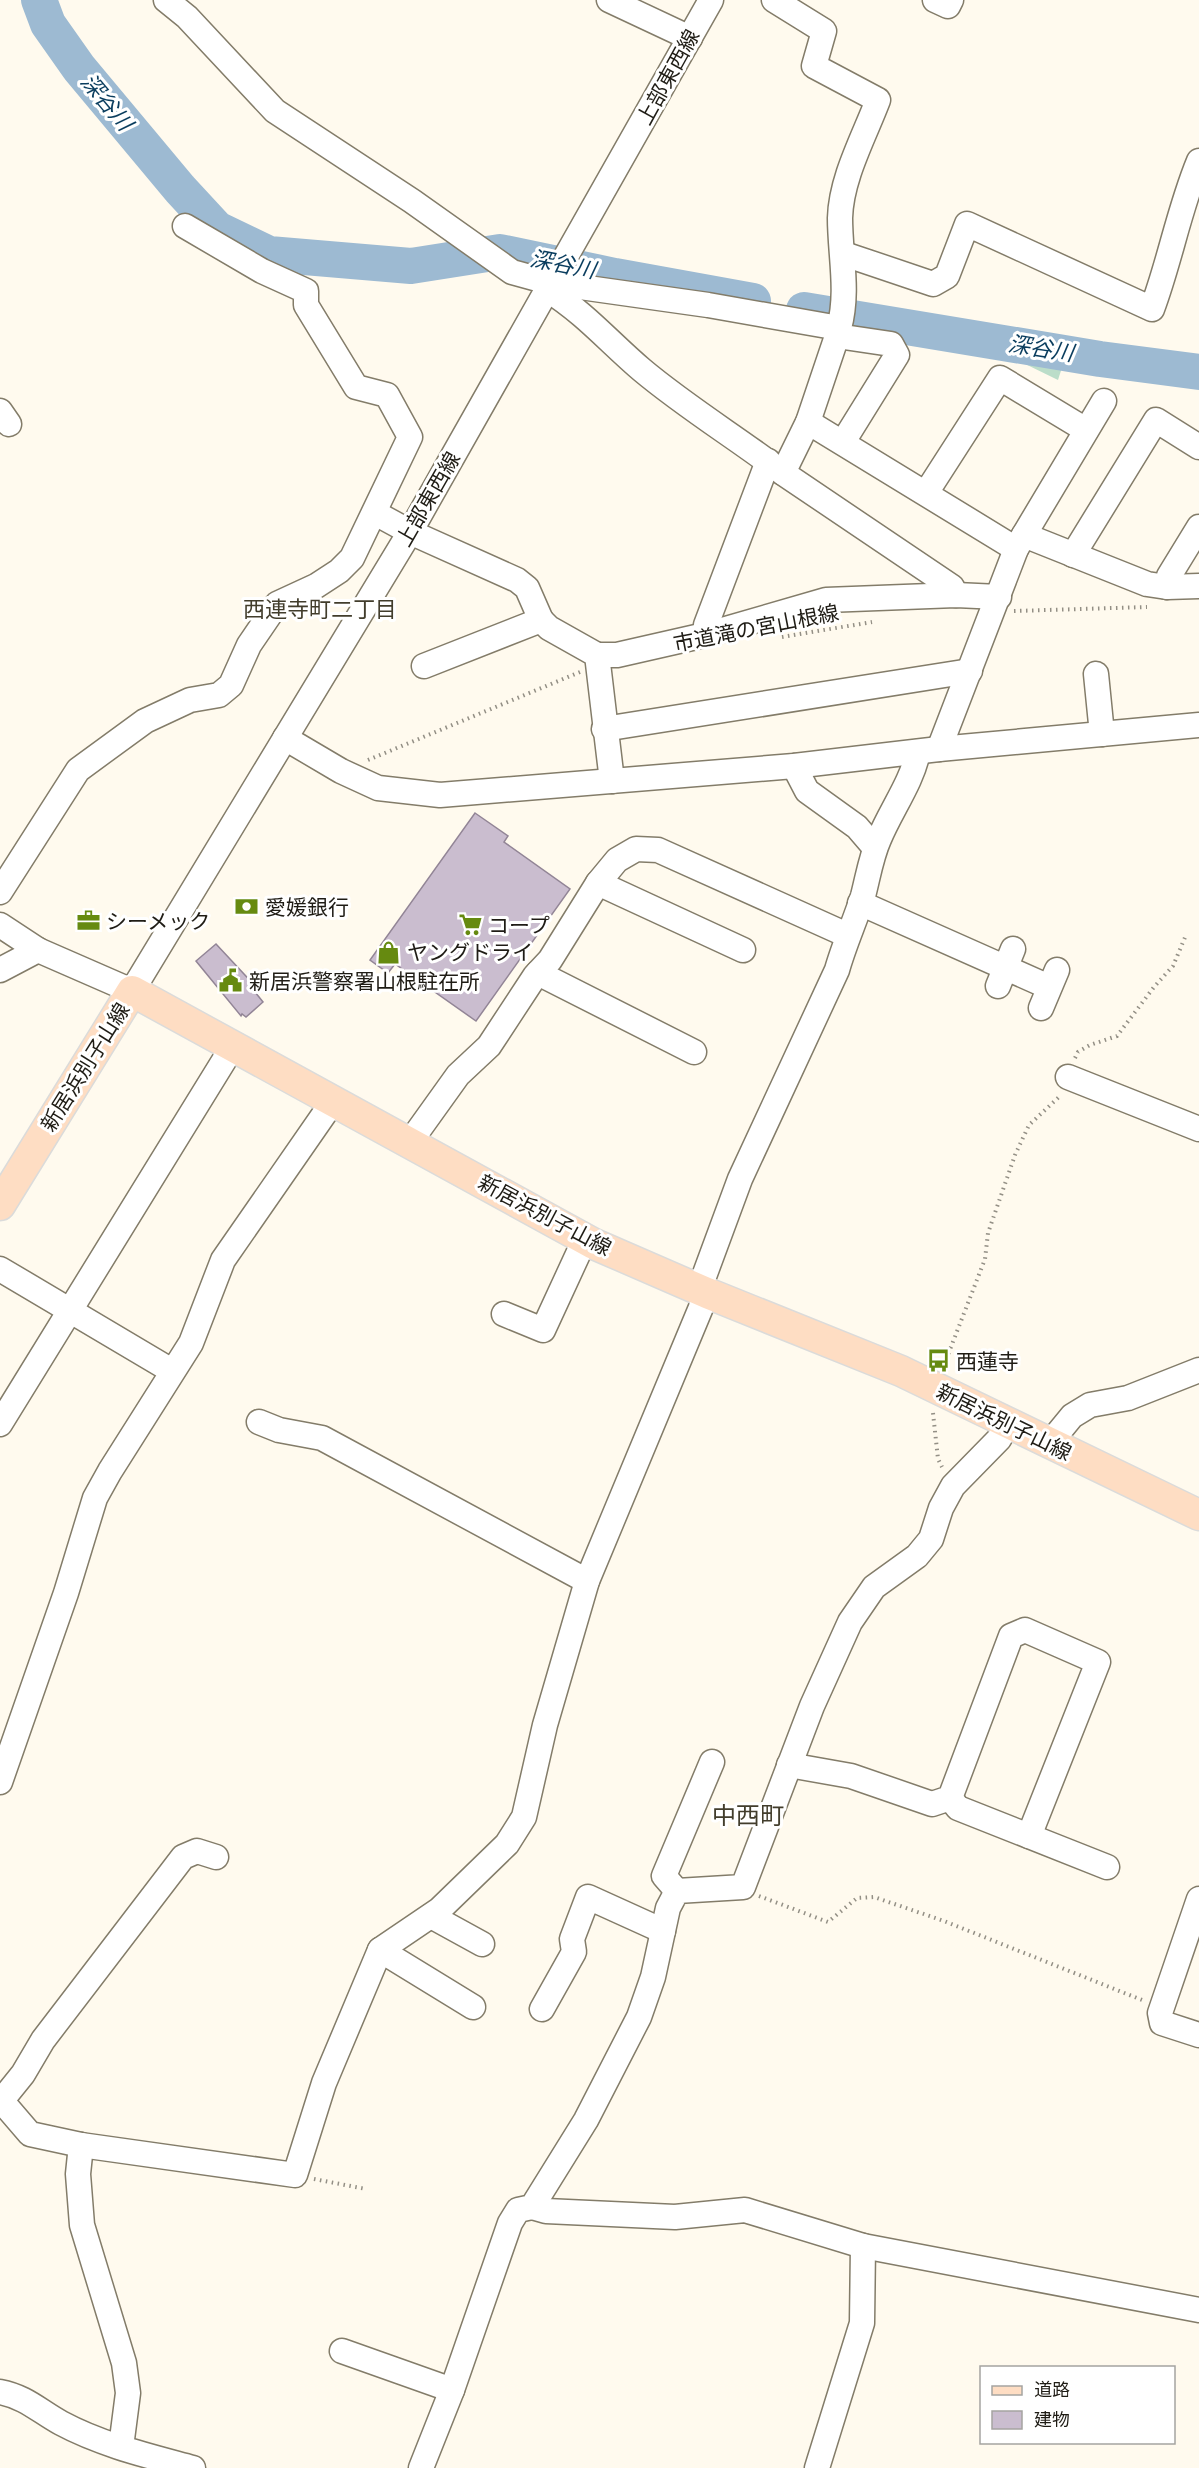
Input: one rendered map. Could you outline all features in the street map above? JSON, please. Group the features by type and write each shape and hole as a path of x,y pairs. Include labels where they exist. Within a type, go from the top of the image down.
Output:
{"main road":[{"name":"新居浜別子山線","path":"0,1205 132,991 585,1239 703,1291 901,1371 1199,1515"}],"street":[{"path":"166,0 187,17 246,83 275,111 478,246 496,263 512,272 551,285 840,324 891,344 897,355 843,442"},
{"path":"609,0 690,38"},
{"name":"上部東西線","path":"132,991 410,532 711,0"},
{"path":"705,636 706,625 775,467 808,422 840,324 844,255 840,217 848,178 878,100 814,66 824,31 774,0"},
{"path":"935,0 948,6 951,0"},
{"path":"844,255 933,285 947,276 967,224 1152,309 1169,262 1188,187 1199,161"},
{"path":"0,892 78,770 145,721 190,700 219,694 231,685 249,645 277,604 339,571 352,558 410,437 387,395 356,387 306,305 306,291 262,271 184,226"},
{"path":"551,285 642,370 775,467 952,587 956,595"},
{"path":"926,493 1000,378 1086,430"},
{"path":"216,1857 197,1851 183,1857 43,2040 23,2074 1,2100 30,2134 81,2145 295,2175 324,2083 380,1950 430,1916 507,1844 524,1817 545,1725 587,1581 703,1291 740,1179 837,970 847,935 860,903 875,848 890,812 928,750 970,671 1020,542 1104,401"},
{"path":"1073,555 1156,420 1199,447"},
{"path":"808,422 926,493 1020,542 1073,555 1147,584 1167,587 1199,586"},
{"path":"375,513 410,532 517,580 527,588 541,620 598,664 612,781"},
{"path":"1167,587 1169,576 1199,527"},
{"path":"598,664 617,655 705,636 826,600 956,595 997,603"},
{"path":"424,666 541,620"},
{"path":"604,729 970,671"},
{"path":"1096,674 1102,734"},
{"path":"285,738 341,771 378,788 440,795 794,766 928,750 1199,725"},
{"path":"794,766 807,791 856,827 875,848"},
{"path":"410,1142 458,1076 489,1046 538,972 550,960 598,883 617,860 636,849 658,850 847,935"},
{"path":"598,883 743,950"},
{"path":"860,903 946,930 1006,968 1049,989"},
{"path":"0,925 38,950 132,991"},
{"path":"0,970 38,950"},
{"path":"538,972 694,1052"},
{"path":"0,1424 233,1046"},
{"path":"1068,1077 1199,1129"},
{"path":"0,1782 66,1593 95,1498 191,1343 223,1260 334,1100"},
{"path":"504,1314 543,1330 585,1239"},
{"path":"0,1269 172,1371"},
{"path":"1049,1444 1072,1416 1090,1405 1128,1398 1199,1370"},
{"path":"259,1422 279,1430 322,1438 587,1581"},
{"path":"676,1891 743,1887 812,1706 850,1622 874,1587 917,1556 931,1539 941,1508 952,1486 999,1439 1008,1424"},
{"path":"950,1798 1011,1636 1025,1630 1098,1662 1029,1836"},
{"path":"676,1891 664,1876 712,1762"},
{"path":"789,1765 851,1776 932,1804 950,1798"},
{"path":"950,1798 958,1809 1107,1867"},
{"path":"532,2207 586,2120 639,2018 653,1977 668,1908 676,1891"},
{"path":"542,2009 574,1952 572,1939 588,1897 663,1930"},
{"path":"1199,1899 1161,2008 1162,2023 1199,2035"},
{"path":"430,1916 482,1944"},
{"path":"380,1950 473,2007"},
{"path":"81,2145 78,2174 82,2224 126,2373 130,2456"},
{"path":"421,2468 452,2390 510,2223 518,2210 532,2207 546,2211 675,2217 745,2210 863,2246 1199,2310"},
{"path":"817,2468 862,2323 863,2246"},
{"path":"342,2351 452,2390"},
{"path":"0,2392 18,2396 62,2424 130,2456 193,2468"}],"path":[{"path":"997,603 1021,612 1152,607"},
{"name":"市道滝の宮山根線","path":"778,638 882,620"},
{"path":"341,771 598,664"},
{"path":"952,1486 938,1459 932,1419 935,1388 985,1259 988,1233 1015,1155 1029,1125 1058,1099 1078,1052 1117,1036 1173,966 1186,935"},
{"path":"743,1887 751,1893 828,1922 857,1898 874,1897 944,1921 1161,2008"},
{"path":"295,2175 366,2189"}],"green space":[{"path":"1013,358 1065,358 1058,380"}],"building":[{"name":"コープ","path":"475,813 508,836 504,842 570,889 476,1021 395,964 388,973 370,960"},
{"name":"新居浜警察署山根駐在所","path":"216,944 258,989 255,992 263,1002 246,1017 242,1014 241,1016 196,961"}],"waterway":[{"name":"深谷川","path":"39,0 48,24 79,68 180,189 217,229 269,254 411,266 500,252 753,301"},
{"name":"深谷川","path":"804,310 1100,359 1199,372"}],"place":[{"name":"愛媛銀行","path":"247,907"},
{"name":"シーメック","path":"88,921"},
{"name":"コープ","path":"470,925"},
{"name":"ヤングドライ","path":"389,952"},
{"name":"新居浜警察署山根駐在所","path":"231,981"},
{"name":"西蓮寺","path":"938,1361"}],"district":[{"name":"西連寺町二丁目","path":"320,609"},
{"name":"中西町","path":"748,1815"}]}
